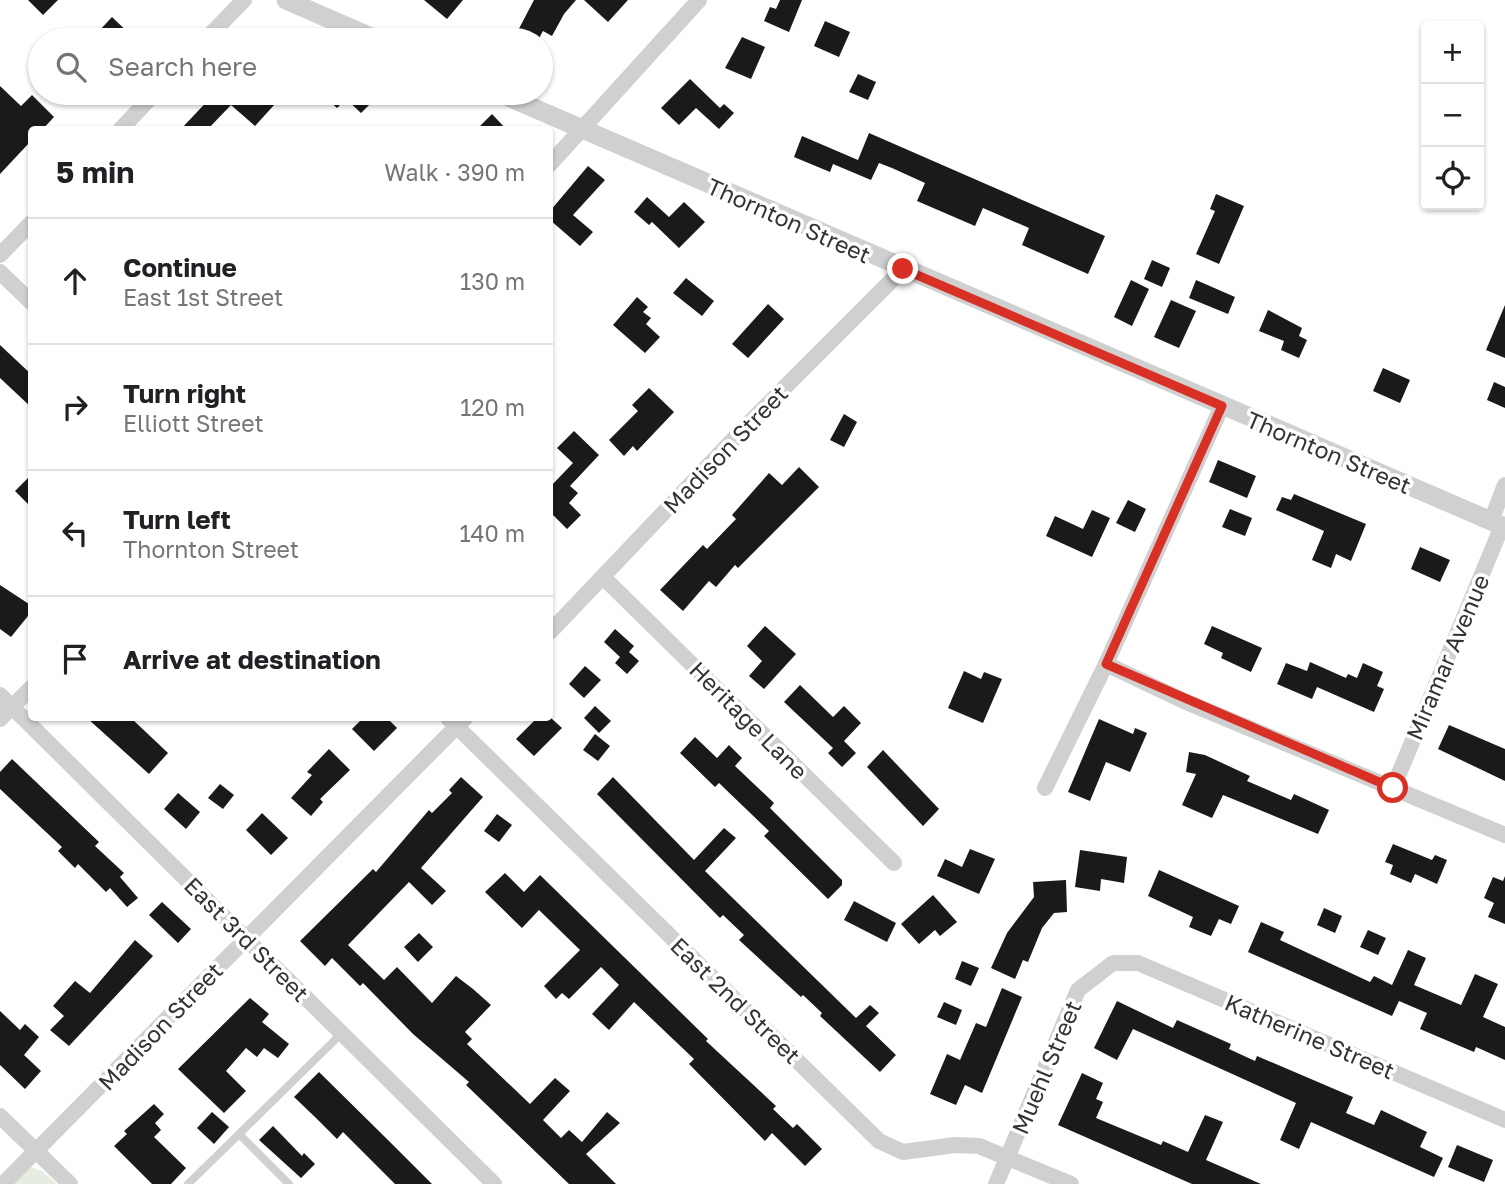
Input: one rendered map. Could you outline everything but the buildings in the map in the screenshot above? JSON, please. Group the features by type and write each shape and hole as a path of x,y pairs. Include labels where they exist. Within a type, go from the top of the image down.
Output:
{"street":[{"path":"217,28 244,0"},
{"path":"286,0 350,28"},
{"path":"553,161 699,0"},
{"path":"124,126 144,105"},
{"name":"Thornton Street","path":"526,105 1499,524"},
{"path":"0,255 28,226"},
{"name":"Madison Street","path":"553,629 748,424 903,269"},
{"path":"0,272 28,299"},
{"path":"1045,788 1106,664 1222,406"},
{"name":"Miramar Avenue","path":"1393,788 1499,524 1505,485"},
{"name":"Heritage Lane","path":"603,577 894,863"},
{"path":"1106,664 1505,835"},
{"path":"0,719 6,701 28,689"},
{"name":"East 3rd Street","path":"6,701 494,1184"},
{"name":"Madison Street","path":"3,1184 456,721"},
{"name":"East 2nd Street","path":"458,721 879,1141 903,1152 955,1145 979,1146 1071,1184"},
{"name":"Muehl Street","path":"996,1184 1078,990 1113,963"},
{"name":"Katherine Street","path":"1113,963 1138,963 1505,1120"},
{"path":"0,1116 70,1184"}],"lane":[{"path":"188,1184 342,1033"},
{"path":"239,1134 289,1184"}],"shaded area":[{"path":"31,1167 42,1171 57,1184 10,1184"}],"route":[{"path":"903,269 1222,406 1106,664 1184,701 1393,788"}]}
